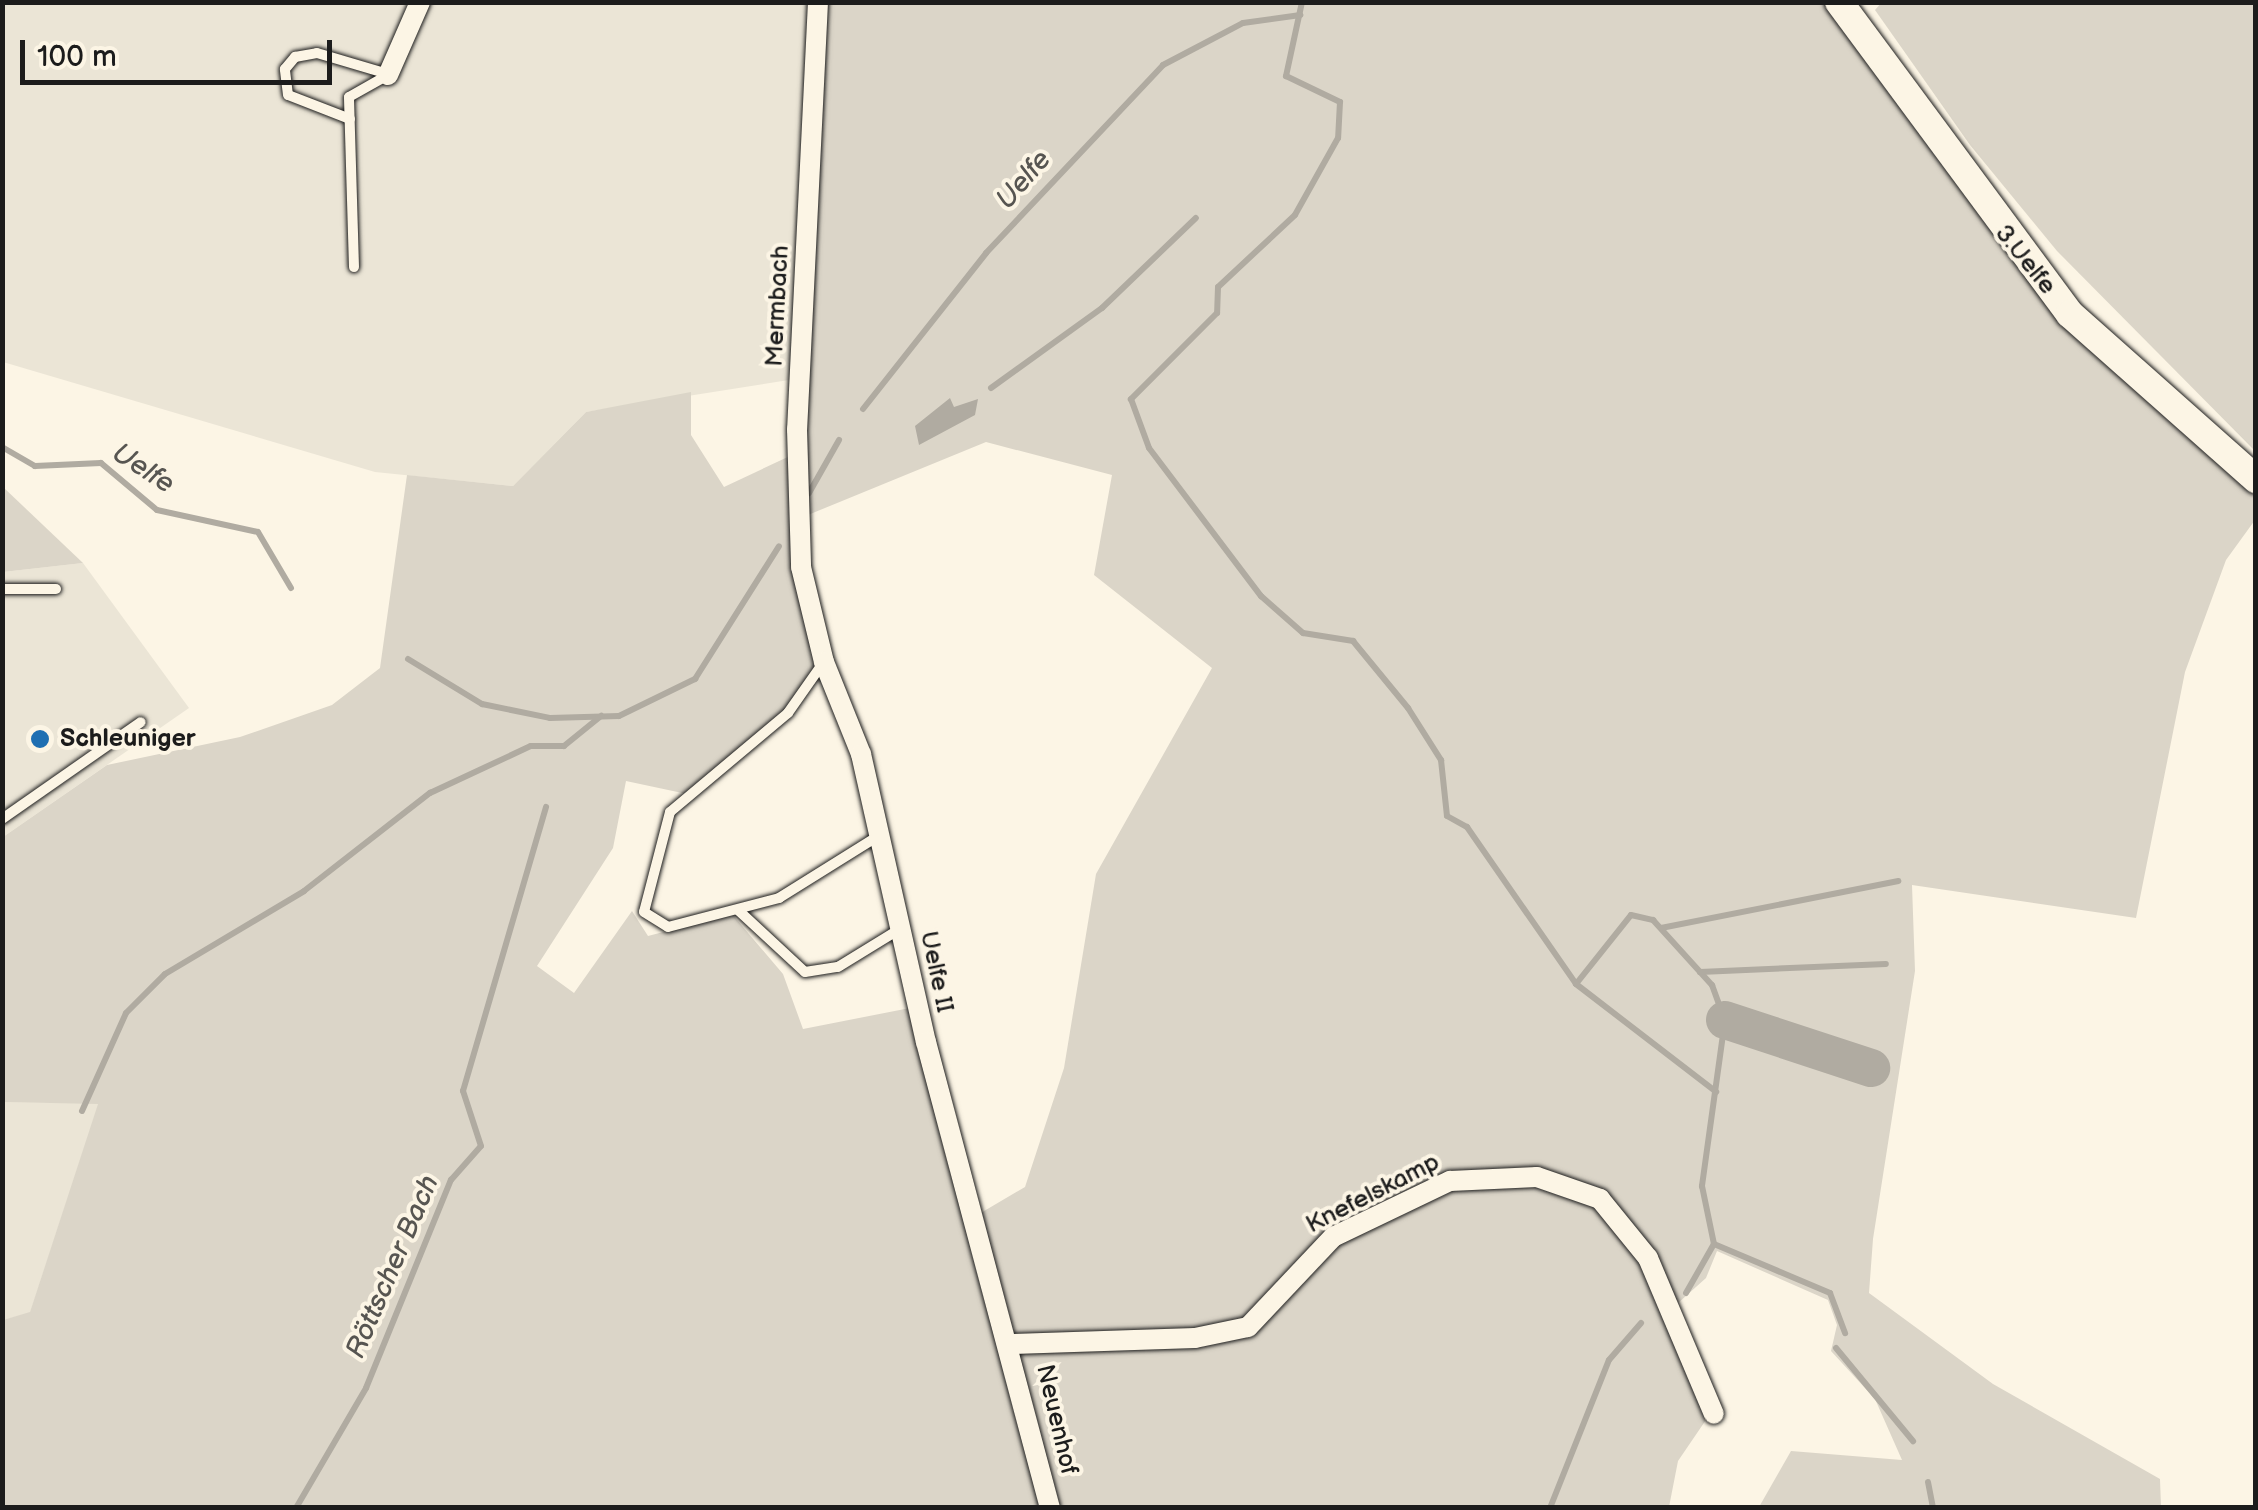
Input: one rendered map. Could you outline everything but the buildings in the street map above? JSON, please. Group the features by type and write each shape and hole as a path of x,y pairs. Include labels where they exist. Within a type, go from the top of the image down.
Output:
{"street":[{"path":"388,74 420,2"},
{"name":"Mermbach","path":"810,612 796,480 818,2"},
{"name":"3.Uelfe","path":"1839,2 2070,314 2256,479"},
{"name":"Uelfe II","path":"810,612 824,662 852,729 1013,1344"},
{"name":"Knefelskamp","path":"1013,1344 1196,1338 1248,1327 1333,1237 1450,1181 1537,1177 1600,1199 1648,1258 1714,1414"},
{"name":"Neuenhof","path":"1013,1344 1050,1508"}],"lane":[{"path":"350,119 288,96 285,69 295,56 317,52 388,74"},
{"path":"354,268 349,97 388,74"},
{"path":"2,590 56,589"},
{"path":"824,662 788,713 666,821 644,899 652,923 738,910 814,882 880,834"},
{"path":"2,819 141,722"},
{"path":"738,910 805,972 838,967 902,928"}],"shaded area":[{"path":"1882,2 2255,3 2255,451 2057,251 1970,145 1875,10"},
{"path":"2,3 815,3 795,379 586,412 513,486 375,472 3,362"},
{"path":"821,3 1826,3 2063,320 2255,494 2255,520 2226,560 2185,672 2136,918 1912,885 1915,971 1873,1239 1869,1293 1993,1384 2160,1479 2161,1507 1759,1507 1791,1451 1902,1460 1875,1399 1831,1351 1837,1325 1828,1300 1717,1251 1706,1278 1677,1304 1609,1203 1492,1172 1355,1223 1232,1329 1014,1340 979,1214 1025,1187 1064,1068 1096,874 1212,668 1094,575 1112,475 986,442 803,517"},
{"path":"691,392 691,435 724,487 792,455 819,662 785,711 687,794 626,781 613,848 537,966 574,993 632,911 648,936 732,914 783,974 803,1029 915,1007 1046,1507 3,1507 3,1320 30,1312 98,1104 3,1102 3,837 107,765 240,737 332,705 380,668 407,475 513,486 586,412"},
{"path":"950,398 954,407 978,399 975,415 919,445 915,426"},
{"path":"3,487 83,563 3,572"},
{"path":"83,563 189,708 3,837 3,572"},
{"path":"3,1102 99,1103 30,1313 3,1320"},
{"path":"1489,1179 1582,1192 1646,1259 1710,1414 1678,1461 1669,1507 1056,1507 1018,1349 1233,1335 1304,1264 1450,1184"}],"waterway":[{"path":"1302,2 1286,76 1340,102 1338,138 1295,215 1218,287 1217,313 1131,399 1149,448 1261,596 1303,633 1353,641 1408,708 1441,760 1447,816 1467,827 1576,984 1631,915 1653,920 1712,985 1725,1020 1702,1186 1714,1244"},
{"name":"Uelfe","path":"863,409 986,253 1163,65 1243,23 1300,15"},
{"path":"991,388 1102,308 1196,218"},
{"name":"Uelfe","path":"809,493 839,440"},
{"name":"Uelfe","path":"2,447 35,466 101,463 157,510 258,532 291,588"},
{"name":"Uelfe","path":"408,659 482,704 550,718 619,716 695,679 779,546"},
{"path":"82,1111 126,1013 165,974 304,891 430,793 531,746 564,746 601,716"},
{"name":"Röttscher Bach","path":"296,1508 366,1388 451,1180 481,1146 463,1091 546,807"},
{"path":"1661,928 1898,881"},
{"path":"1700,972 1886,964"},
{"path":"1576,984 1716,1092"},
{"path":"1725,1020 1871,1068"},
{"path":"1714,1244 1830,1293 1845,1333"},
{"path":"1686,1293 1714,1244"},
{"path":"1550,1508 1609,1360 1641,1323"},
{"path":"1836,1348 1913,1441"},
{"path":"1928,1482 1933,1508"}],"place":[{"name":"Schleuniger","path":"40,739"}]}
